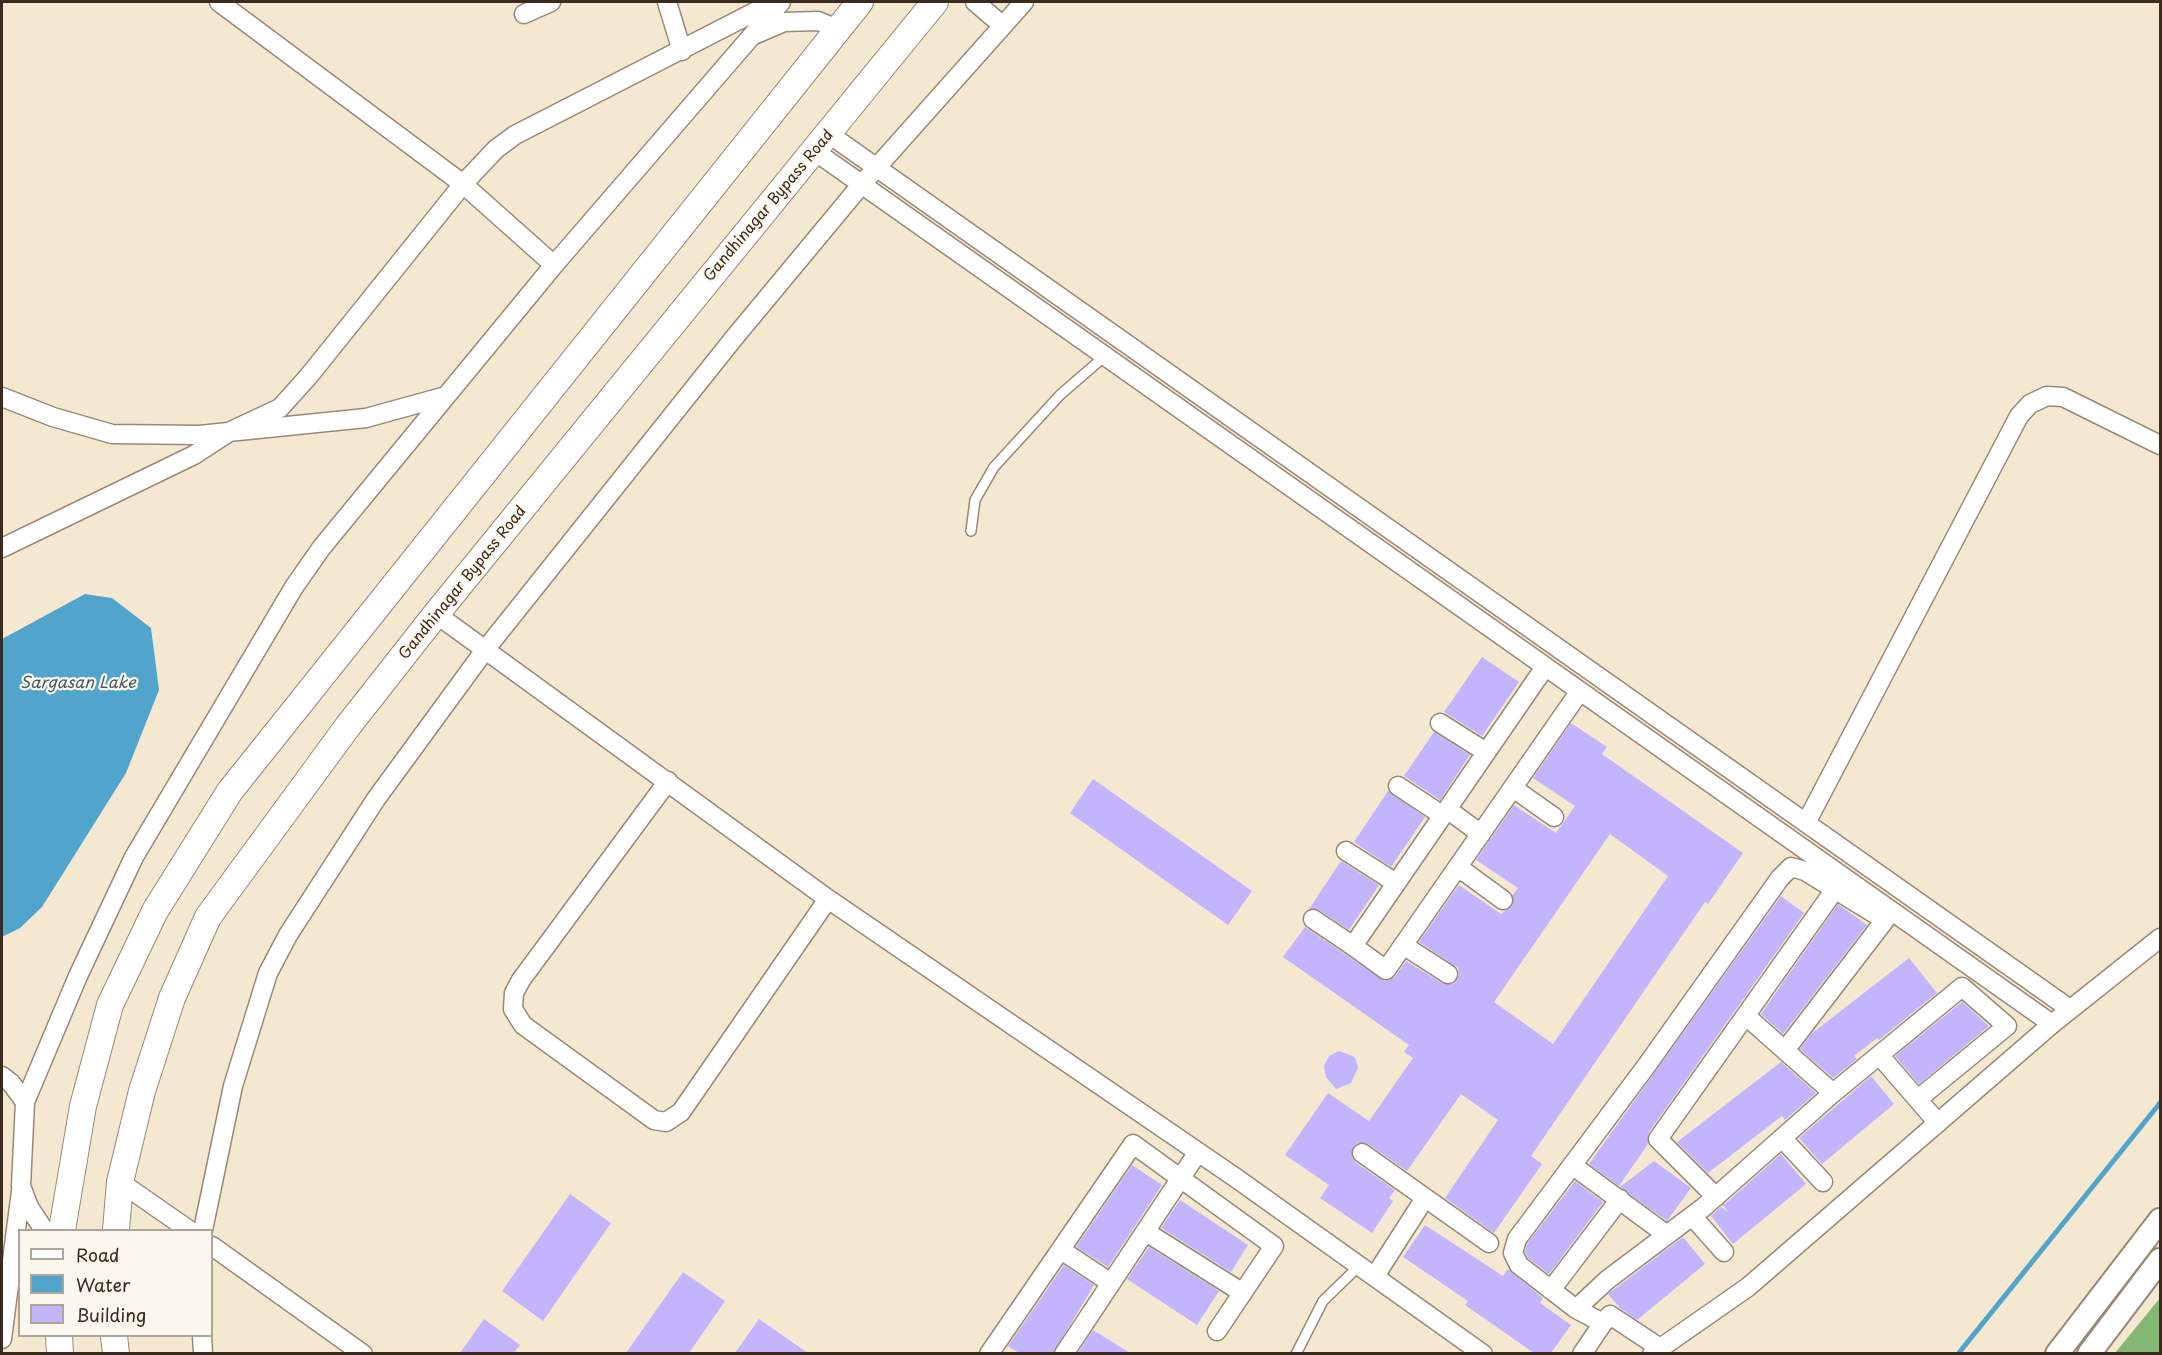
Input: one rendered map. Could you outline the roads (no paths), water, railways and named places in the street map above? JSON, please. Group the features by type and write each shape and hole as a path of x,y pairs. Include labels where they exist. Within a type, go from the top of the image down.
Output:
{"main road":[{"path":"62,1229 83,1106 110,1005 155,911 230,791 860,2"},
{"name":"Gandhinagar Bypass Road","path":"117,1229 120,1182 142,1091 169,1009 208,917 348,726 436,614 935,2"},
{"path":"59,1337 60,1353"},
{"path":"114,1337 116,1353"}],"street":[{"path":"219,2 463,184 554,265"},
{"path":"524,14 551,2"},
{"path":"667,2 682,51"},
{"path":"2,547 194,455 231,431 279,408 301,385 463,184 496,149 515,135 774,2"},
{"path":"2,1339 21,1186 25,1102 78,976 135,857 288,597 322,547 554,265 781,2"},
{"path":"975,2 1002,25"},
{"path":"203,1229 233,1086 268,973 288,935 376,799 485,650 734,338 861,185 1024,2"},
{"path":"749,37 784,22 818,21 838,29"},
{"path":"821,142 877,168 1594,671 1806,824 2070,1009"},
{"path":"821,142 861,185 1580,691 1885,920 1786,1049"},
{"path":"2,397 53,417 112,434 199,435 366,418 446,396"},
{"path":"1806,824 2019,416 2030,404 2047,396 2063,397 2160,445"},
{"path":"436,614 828,899 1198,1152 1483,1353"},
{"path":"1353,946 1545,668"},
{"path":"1313,919 1386,970 1580,691"},
{"path":"1440,723 1486,752"},
{"path":"668,781 521,980 514,993 513,1009 523,1025 654,1120 666,1122 681,1112 828,899"},
{"path":"1398,786 1480,834"},
{"path":"1513,788 1554,817"},
{"path":"1346,851 1396,883"},
{"path":"1458,867 1503,900"},
{"path":"1603,1323 1576,1309 1519,1265 1513,1253 1517,1239 1647,1065 1780,878 1791,867 1839,884 2052,1024"},
{"path":"1716,1197 1658,1139 1839,884"},
{"path":"1582,1353 1610,1315 1656,1351 1748,1287 2052,1024 2160,938"},
{"path":"1403,945 1448,974"},
{"path":"1576,1309 1607,1280 1716,1197 1833,1092 1962,987 2007,1026 1918,1099"},
{"path":"1746,1016 1833,1092"},
{"path":"1880,1056 1938,1123"},
{"path":"2,1076 11,1083 25,1102"},
{"path":"1782,1138 1822,1182"},
{"path":"989,1353 1133,1144 1274,1246 1217,1331"},
{"path":"1064,1353 1198,1152"},
{"path":"1362,1153 1489,1243"},
{"path":"1572,1165 1667,1235"},
{"path":"120,1182 188,1229"},
{"path":"21,1186 28,1207 43,1229"},
{"path":"1368,1270 1425,1198"},
{"path":"1551,1290 1620,1199"},
{"path":"1692,1216 1724,1252"},
{"path":"2057,1353 2160,1220"},
{"path":"1146,1232 1243,1293"},
{"path":"213,1247 363,1353"},
{"path":"1061,1250 1112,1282"},
{"path":"2089,1353 2160,1260"},
{"path":"202,1337 203,1353"}],"lane":[{"path":"971,531 975,500 994,467 1060,395 1105,356"},
{"path":"1296,1353 1323,1301 1368,1270"}],"water":[{"name":"Sargasan Lake","path":"85,594 112,598 151,628 159,690 126,773 42,907 20,928 2,937 2,639"}],"waterway":[{"path":"1958,1354 2160,1103"}]}
